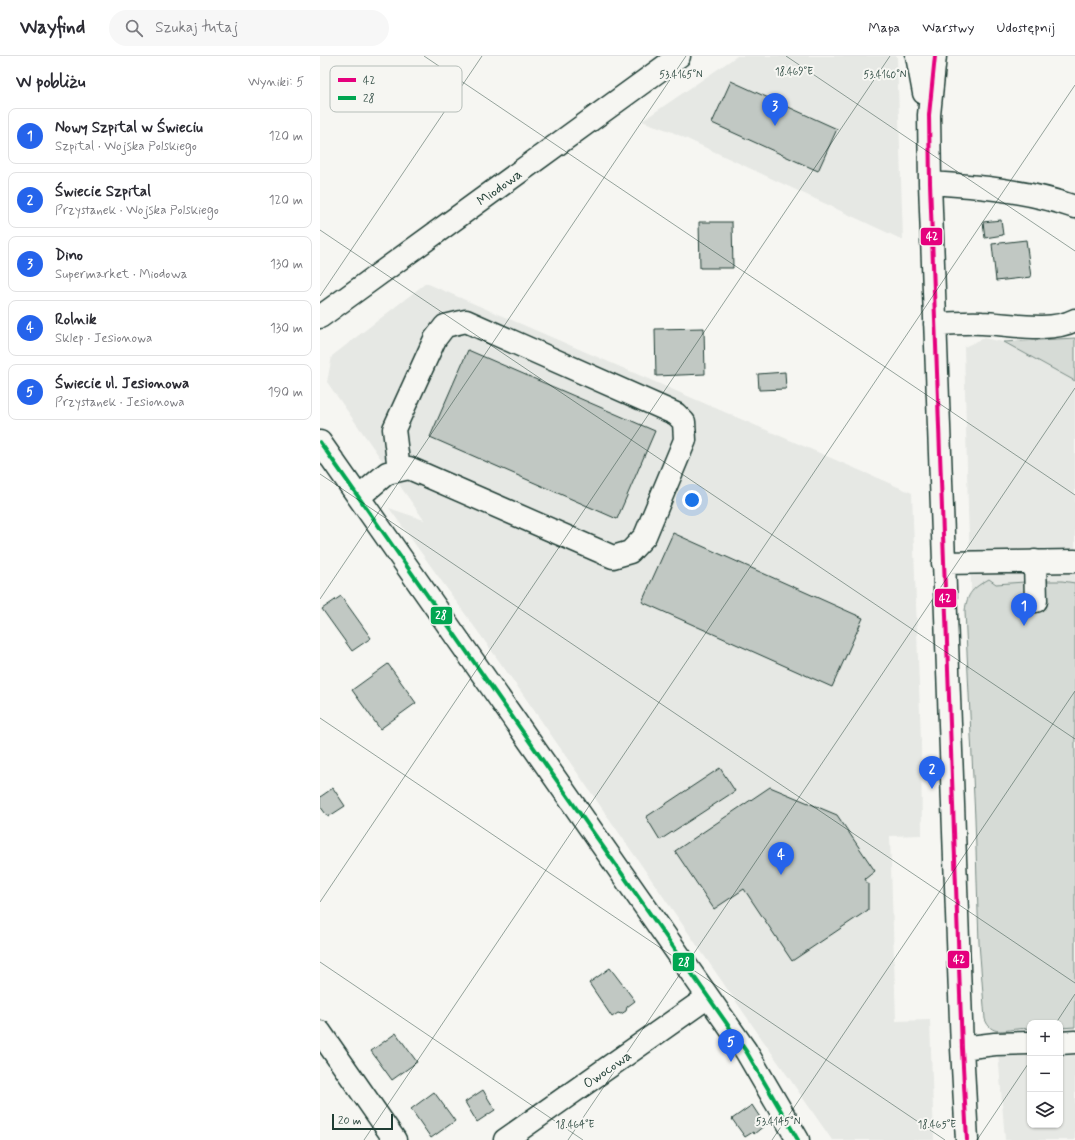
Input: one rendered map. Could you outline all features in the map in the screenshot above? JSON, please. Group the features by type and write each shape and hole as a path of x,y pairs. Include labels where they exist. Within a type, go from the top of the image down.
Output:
{"street":[{"name":"Miodowa","path":"320,317 678,56"},
{"path":"917,56 929,116"},
{"path":"935,56 929,116 930,183 962,1048 967,1139"},
{"path":"930,183 1000,189 1058,201 1075,208"},
{"path":"935,324 981,323 1053,326 1069,323 1075,320"},
{"path":"359,497 387,474 409,468 613,557 630,552 645,536 685,440 684,422 676,414 466,321 444,326 435,339 397,422 394,429 399,470"},
{"path":"320,442 746,1051 798,1140"},
{"path":"1035,561 1036,601"},
{"path":"944,563 1075,561"},
{"name":"Owocowa","path":"505,1140 708,997"},
{"path":"320,1032 395,1140"},
{"path":"1063,1043 1075,1042"},
{"path":"962,1048 999,1044 1027,1043"}],"shaded area":[{"path":"737,56 897,56 903,240 670,131 642,121"},
{"path":"426,283 912,493 921,741 922,835 890,836 896,1021 930,1020 934,1140 832,1140 522,693 389,508 424,520 327,382 332,356"},
{"path":"984,338 1004,342 1075,381 1075,1140 1005,1140 977,741 968,510 964,347"},
{"path":"1075,338 1075,381 1004,342"},
{"path":"989,579 996,584 1039,581 1062,581 1075,583 1075,1027 1063,1028 1063,1020 1027,1020 1027,1028 998,1031 991,1028 985,1019 979,943 975,818 965,611 969,595 979,585"}],"building":[{"path":"731,81 837,129 818,171 712,123"},
{"path":"1001,220 1003,235 985,238 983,222"},
{"path":"699,222 732,222 733,268 700,268"},
{"path":"1026,240 1031,277 996,281 992,244"},
{"path":"704,328 705,374 656,376 655,329"},
{"path":"468,350 655,431 617,519 430,437"},
{"path":"785,372 786,389 759,390 758,374"},
{"path":"673,533 863,618 832,687 642,602"},
{"path":"341,596 371,638 352,651 322,609"},
{"path":"388,664 416,703 380,729 352,690"},
{"path":"720,768 735,791 660,840 646,817"},
{"path":"770,787 837,815 875,871 865,879 868,884 868,910 792,961 744,889 714,909 675,851"},
{"path":"333,788 345,806 328,817 320,806 320,797"},
{"path":"610,968 635,1001 627,1007 626,1011 621,1014 618,1013 612,1017 589,983"},
{"path":"396,1033 417,1062 392,1080 371,1051"},
{"path":"483,1090 495,1110 477,1122 465,1102"},
{"path":"434,1092 455,1121 431,1138 411,1109"},
{"path":"752,1105 765,1125 754,1134 753,1132 745,1137 732,1119"}],"transit line":[{"name":"42","path":"935,56 929,115 930,183 962,1048 967,1140"},
{"name":"28","path":"320,442 746,1051 798,1140"}],"place":[{"name":"Dino","path":"775,126"},
{"name":"Nowy Szpital w Świeciu","path":"1024,626"},
{"name":"Świecie Szpital","path":"932,789"},
{"name":"Rolnik","path":"781,875"},
{"name":"Świecie ul. Jesionowa","path":"731,1062"}]}
